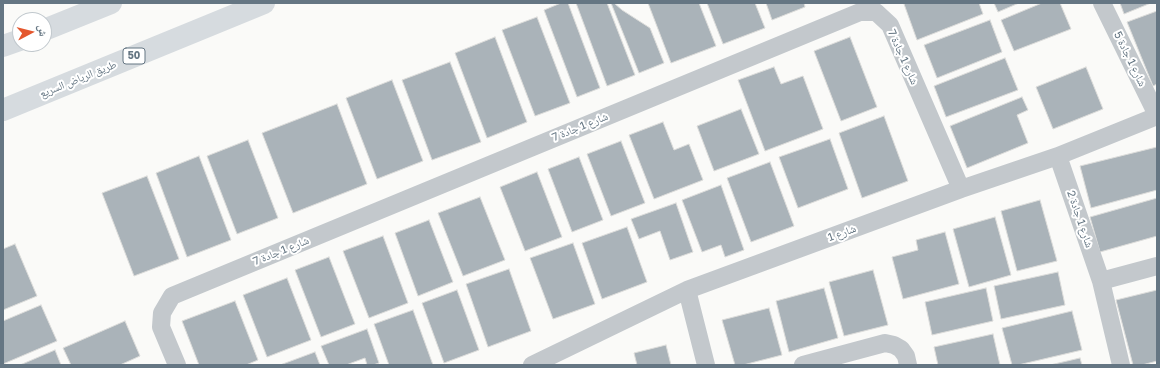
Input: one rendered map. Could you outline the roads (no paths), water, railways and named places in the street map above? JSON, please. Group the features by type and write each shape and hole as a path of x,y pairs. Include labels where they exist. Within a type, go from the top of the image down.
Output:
{"highway":[{"path":"52,27 111,3"},
{"name":"طريق الرياض السريع","path":"3,110 264,3"}],"street":[{"name":"شارع 1 جادة 5","path":"1102,3 1157,116"},
{"name":"شارع 1 جادة 7","path":"177,365 161,327 162,313 172,296 860,12 876,12 890,25 961,189"},
{"name":"شارع 1","path":"532,365 687,290 961,189 1058,156 1157,116"},
{"name":"شارع 1 جادة 2","path":"1058,156 1101,281 1121,365"},
{"path":"1101,281 1157,266"},
{"path":"687,290 706,365"},
{"path":"803,365 885,343 894,345 901,349 906,356 908,365"}]}
